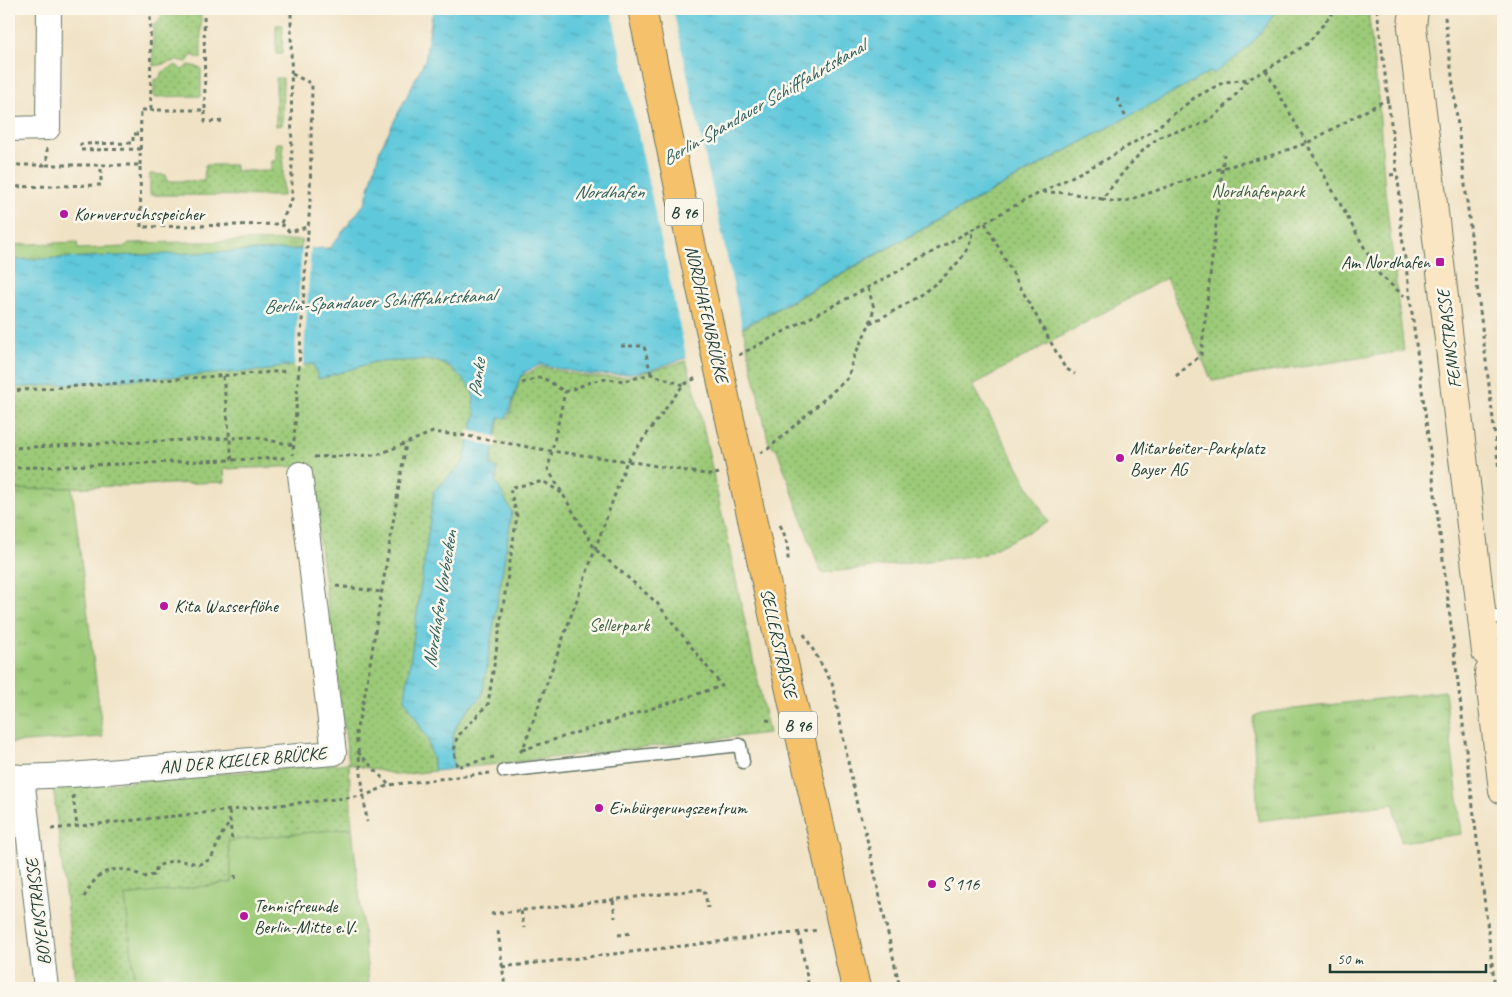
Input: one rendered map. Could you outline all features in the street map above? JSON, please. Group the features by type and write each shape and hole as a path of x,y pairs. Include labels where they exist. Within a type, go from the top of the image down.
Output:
{"main road":[{"name":"NORDHAFENBRÜCKE","path":"642,9 729,415"},
{"name":"FENNSTRASSE","path":"1410,15 1492,637 1503,790"},
{"name":"SELLERSTRASSE","path":"729,415 856,988"}],"street":[{"path":"9,129 48,128 49,9"},
{"name":"AN DER KIELER BRÜCKE","path":"15,776 71,775 334,753 302,461"},
{"name":"BOYENSTRASSE","path":"15,776 46,988"}],"lane":[{"path":"504,771 740,744 743,762"}],"path":[{"path":"125,11 156,9"},
{"path":"204,9 205,122 226,121"},
{"path":"281,224 292,199 291,9"},
{"path":"1331,9 1331,16"},
{"path":"750,349 868,288 972,230 1107,159 1151,132 1194,98 1224,82 1249,79 1266,70 1307,44 1336,9"},
{"path":"1377,9 1402,212 1400,228 1428,436 1495,988"},
{"path":"1444,9 1503,503"},
{"path":"150,10 151,110"},
{"path":"1266,70 1379,274 1404,296"},
{"path":"292,74 312,84 310,202 306,237 293,445 302,461"},
{"path":"1102,199 1122,173 1156,140 1169,132 1194,127 1214,118 1249,79"},
{"path":"1117,98 1126,118"},
{"path":"1043,192 1070,193 1116,202 1126,201 1222,168 1270,156 1307,143 1382,102 1389,101"},
{"path":"205,110 141,110 141,227 281,224 290,232 307,226"},
{"path":"47,165 48,128"},
{"path":"1151,132 1156,140"},
{"path":"141,134 133,134 133,143 81,144 81,150 141,149"},
{"path":"1176,376 1200,355 1224,154"},
{"path":"9,187 101,185 101,165"},
{"path":"9,166 140,165"},
{"path":"1390,175 1397,174"},
{"path":"985,223 1065,368 1075,374"},
{"path":"870,323 891,313 929,289 945,275 963,256 972,240 972,230"},
{"path":"766,460 764,451 848,378 856,351 870,323 874,308 868,288"},
{"path":"621,346 644,346 651,374"},
{"path":"9,391 287,371"},
{"path":"565,392 594,381 606,379 624,380 651,374 683,385"},
{"path":"223,376 232,460"},
{"path":"522,383 542,376 565,392"},
{"path":"51,829 364,796 389,785 504,771 523,749 627,461 683,385 690,382"},
{"path":"523,749 722,686 658,603 595,548 548,469 565,392"},
{"path":"9,468 232,460 302,461 377,454 433,432 711,475 719,474"},
{"path":"9,448 253,437 293,445"},
{"path":"367,822 356,732 365,694 407,443"},
{"path":"470,764 457,767 454,751 457,737 488,704 517,516 510,489 538,482 546,483 563,494"},
{"path":"778,517 788,546 788,563"},
{"path":"314,583 382,592"},
{"path":"803,631 832,683 858,810 865,830 900,988"},
{"path":"358,751 389,785"},
{"path":"71,775 77,827"},
{"path":"229,811 232,840"},
{"path":"84,897 98,876 109,871 120,869 133,871 144,877 154,876 157,866 174,860 200,864 212,859 222,834 230,822"},
{"path":"235,874 236,883"},
{"path":"491,914 704,889 708,908"},
{"path":"613,900 615,918"},
{"path":"521,911 524,928"},
{"path":"502,967 820,930"},
{"path":"498,931 505,988"},
{"path":"618,935 632,933"},
{"path":"799,933 809,988"}],"green space":[{"path":"163,9 201,9 201,59 192,55 187,62 175,61 153,66 153,25 159,21"},
{"name":"Nordhafenpark","path":"1277,9 1368,9 1379,106 1385,191 1404,351 1212,381 1166,278 973,385 1048,522 982,555 821,573 777,449 769,444 743,328 1210,72 1213,74 1249,45 1263,30"},
{"path":"276,25 283,25 282,54 276,54"},
{"path":"176,65 182,70 189,65 201,68 201,96 154,97 154,80 160,78 161,73"},
{"path":"276,78 283,78 282,125 276,126"},
{"path":"276,143 283,143 283,196 150,195 150,174 166,175 166,181 204,181 205,165 235,165 235,171 271,171 271,161 276,161"},
{"path":"302,240 301,249 9,260 9,245 77,242 78,249 124,247 129,243"},
{"path":"419,360 440,363 461,377 472,390 476,413 463,463 434,491 405,699 428,740 435,771 399,775 349,764 352,828 228,841 233,883 125,896 136,988 76,988 53,786 79,786 349,763 309,466 224,469 225,482 9,490 9,388 270,370 276,367 313,364 319,379 374,362"},
{"name":"Sellerpark","path":"686,361 696,394 769,733 454,769 452,745 456,728 466,713 482,696 512,512 495,482 490,466 499,417 509,418 520,377 541,367 589,377 624,377"},
{"path":"72,487 103,737 9,743 9,490"},
{"path":"1445,691 1462,834 1401,842 1394,804 1258,821 1253,723 1255,716 1261,713"},
{"name":"Tennisfreunde Berlin-Mitte e.V.","path":"352,828 369,983 323,988 136,988 125,896 232,883 228,841"}],"water":[{"name":"Nordhafen","path":"439,9 1277,9 1263,30 1249,46 1213,74 1210,72 686,358 650,370 625,374 591,375 540,365 527,371 520,377 507,418 499,417 490,466 497,468 496,482 512,512 482,696 465,713 456,728 452,745 454,769 435,771 428,740 405,699 434,491 463,463 476,413 473,390 452,368 436,361 419,360 374,362 319,379 313,364 276,367 270,370 9,388 9,260 330,248 365,203 380,149 425,60 432,15"}],"pier":[{"path":"611,9 673,9 743,331 687,360"},
{"path":"302,246 311,246 303,368 294,368"},
{"path":"469,430 498,437 496,447 466,440"}],"place":[{"name":"Kornversuchsspeicher","path":"64,214"},
{"name":"Am Nordhafen","path":"1440,262"},
{"name":"Mitarbeiter-Parkplatz Bayer AG","path":"1120,458"},
{"name":"Kita Wasserflöhe","path":"164,606"},
{"name":"Einbürgerungszentrum","path":"599,808"},
{"name":"S 116","path":"932,884"},
{"name":"Tennisfreunde Berlin-Mitte e.V.","path":"244,916"}],"water label":[{"name":"Berlin-Spandauer Schifffahrtskanal","path":"763,102"},
{"name":"Berlin-Spandauer Schifffahrtskanal","path":"379,300"},
{"name":"Panke","path":"476,378"},
{"name":"Nordhafen Vorbecken","path":"439,599"}]}
